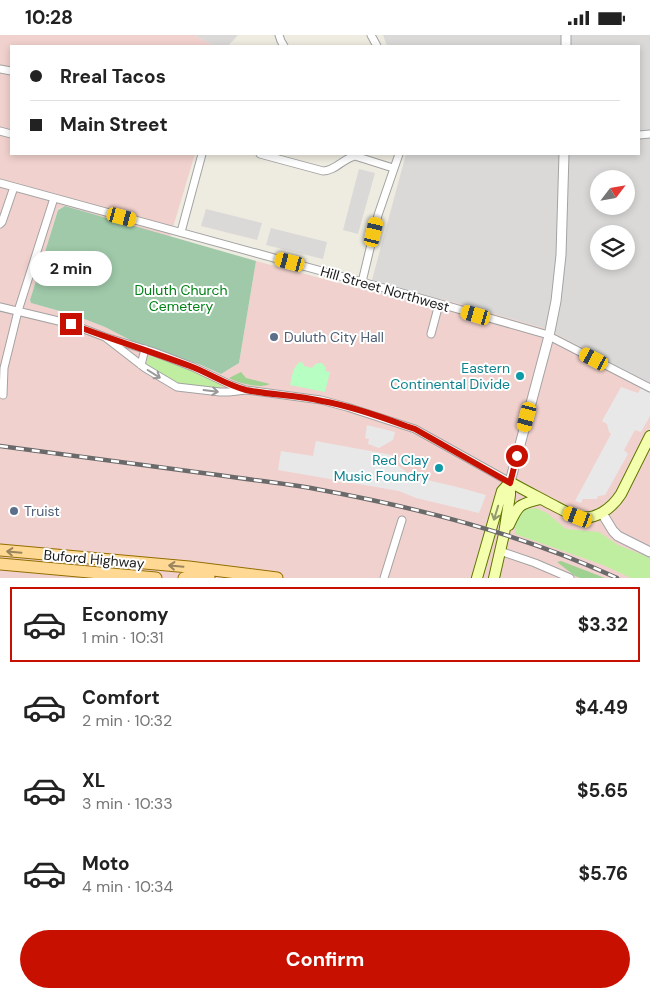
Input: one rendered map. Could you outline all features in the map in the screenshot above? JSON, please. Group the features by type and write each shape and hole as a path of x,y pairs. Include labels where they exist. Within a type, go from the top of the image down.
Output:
{"main road":[{"path":"510,483 578,517 602,513 611,507 621,494 650,436"},
{"path":"494,578 504,534 510,483"},
{"path":"477,578 502,491 510,483"},
{"path":"504,534 517,508 527,502 540,499"},
{"name":"Buford Highway","path":"0,550 277,578"},
{"path":"52,569 59,562 90,564 100,560"},
{"name":"Buford Highway","path":"0,564 156,578"},
{"path":"184,578 194,576 226,578"}],"street":[{"path":"181,232 202,155"},
{"path":"264,155 323,171 328,171 349,157 355,156 393,168"},
{"path":"362,282 378,215 399,155"},
{"path":"0,307 71,324 193,367 246,390 321,400 415,429 510,483 549,336 560,277 564,155"},
{"name":"Hill Street Northwest","path":"0,183 362,282 549,336 650,388"},
{"path":"0,224 14,187"},
{"path":"4,395 4,368 18,311 54,198"},
{"path":"431,334 440,304"},
{"path":"105,337 140,365 178,387 220,392 246,390"},
{"path":"140,365 145,349"},
{"path":"602,513 618,536 650,552"},
{"path":"384,578 402,520"},
{"path":"500,551 570,578"}],"shaded area":[{"path":"0,35 194,35 212,45 10,45 10,155 195,155 170,237 65,206 58,209 30,300 31,303 74,315 105,327 134,342 201,365 221,374 239,363 256,261 369,291 445,300 543,328 650,384 650,578 0,578"},
{"path":"194,35 238,35 229,45 212,45"},
{"path":"383,35 650,35 650,384 543,328 445,300 369,291 406,155 640,155 640,45 387,45"},
{"path":"359,169 375,173 358,234 343,230"},
{"path":"206,209 262,223 257,240 201,226"},
{"path":"271,228 327,242 323,259 266,245"},
{"path":"621,387 638,393 641,388 650,393 650,416 641,432 635,430 624,450 628,454 605,495 598,496 597,499 583,499 581,503 575,501 611,434 607,424 602,421"},
{"path":"367,425 395,432 393,440 379,448 368,444 369,439 365,438"},
{"path":"316,441 392,455 394,462 411,476 486,495 479,513 416,498 399,491 278,470 281,451 313,456"}],"green space":[{"name":"Duluth Church Cemetery","path":"65,206 256,261 239,363 221,374 201,365 134,342 105,327 74,315 31,303 30,300 58,210"},
{"path":"151,356 193,370 221,384 222,388 180,384 165,378 147,367 148,357"},
{"path":"300,362 304,366 312,368 318,363 322,363 326,368 325,371 330,372 325,392 290,385 294,369"},
{"path":"241,372 246,378 270,384 255,386 229,378"},
{"path":"536,508 547,513 566,529 599,532 618,545 650,558 650,578 631,578 603,565 515,534 516,523 521,513 527,509"},
{"path":"561,561 605,578 580,578 557,562"}],"railway":[{"path":"0,446 292,485 355,496 469,524 544,548 617,578"}],"place":[{"name":"Duluth City Hall","path":"274,337"},
{"name":"Eastern Continental Divide","path":"520,376"},
{"name":"Red Clay Music Foundry","path":"439,468"},
{"name":"Truist","path":"14,511"}],"route":[{"path":"71,324 154,352 246,390 321,400 385,418 415,429 510,483 517,456"}]}
